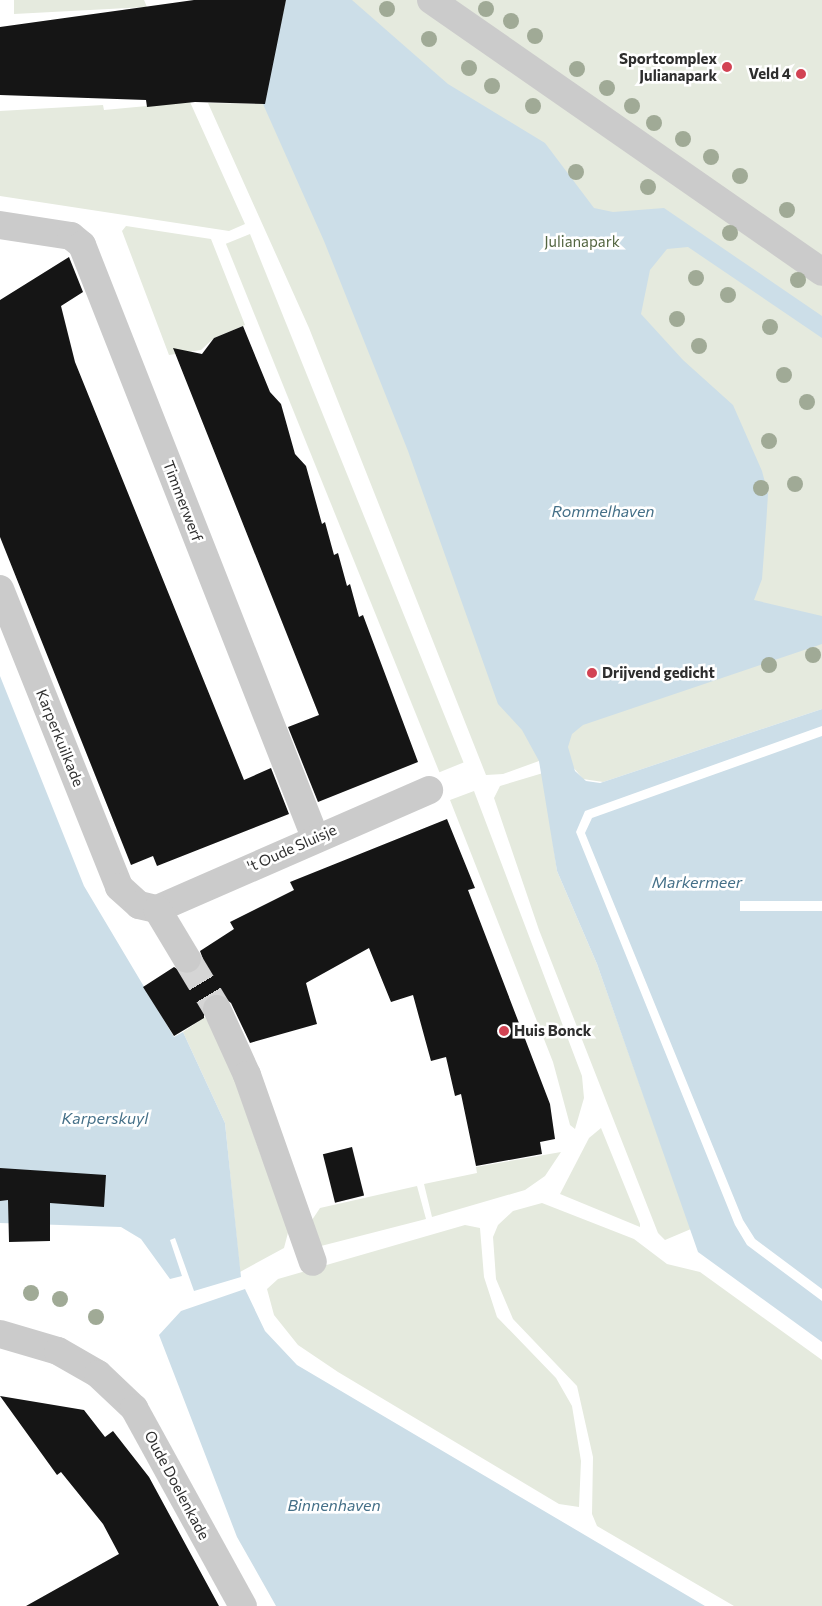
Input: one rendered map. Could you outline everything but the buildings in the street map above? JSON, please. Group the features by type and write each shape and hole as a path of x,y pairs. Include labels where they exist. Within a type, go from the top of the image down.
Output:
{"street":[{"path":"431,0 822,272"},
{"name":"Timmerwerf","path":"0,225 71,236 82,245 316,837"},
{"name":"Karperkuilkade","path":"0,589 119,887 139,905 157,909"},
{"name":"'t Oude Sluisje","path":"157,909 316,837 429,790"},
{"path":"157,909 187,959"},
{"path":"217,1009 247,1075 313,1262"},
{"name":"Oude Doelenkade","path":"0,1334 58,1351 98,1374 134,1408 149,1430 244,1606"}],"green space":[{"path":"14,0 144,0 147,7 14,14"},
{"name":"Julianapark","path":"286,0 822,0 822,709 603,782 583,779 572,766 543,773 539,761 503,774 486,775 309,328 208,103 265,104"},
{"path":"190,102 245,224 229,231 0,196 0,111 103,105 104,110"},
{"path":"126,226 211,239 245,325 214,338 201,350 169,355 122,231"},
{"path":"250,234 464,762 439,772 226,244"},
{"path":"543,773 557,871 597,964 691,1229 665,1240 658,1233 539,930 494,798 500,786"},
{"path":"474,791 582,1076 584,1098 575,1129 570,1125 553,1062 450,800"},
{"path":"205,1017 223,1045 261,1156 282,1196 289,1229 284,1248 240,1272 225,1123 183,1032"},
{"path":"601,1128 640,1227 560,1194 589,1138"},
{"path":"561,1152 545,1176 525,1190 432,1217 424,1184 477,1173 476,1167"},
{"path":"417,1186 426,1219 321,1246 310,1223 320,1208"},
{"path":"542,1203 634,1239 667,1264 700,1272 822,1360 822,1606 734,1606 597,1526 592,1514 593,1457 577,1386 513,1319 496,1279 493,1237 498,1225 513,1211"},
{"path":"465,1225 480,1228 484,1277 497,1317 556,1378 572,1406 581,1461 579,1507 559,1504 338,1372 298,1345 274,1315 267,1289 278,1279"}],"water":[{"name":"Rommelhaven","path":"286,0 352,0 448,84 545,143 594,208 613,212 664,208 822,316 822,338 688,247 667,249 650,270 641,314 683,360 733,405 762,471 768,494 762,579 754,600 822,616 822,644 583,725 572,734 568,747 575,771 586,781 600,783 822,709 822,1342 698,1252 597,964 557,871 539,761 522,730 498,704 408,451 324,241 263,104"},
{"name":"Karperskuyl","path":"0,676 84,886 174,1037 183,1032 225,1123 241,1277 194,1291 175,1238 170,1240 182,1276 170,1279 141,1239 121,1227 0,1223"},
{"name":"Binnenhaven","path":"245,1289 265,1331 297,1365 705,1606 276,1606 237,1537 159,1335 181,1311"}],"pier":[{"path":"822,726 822,736 592,818 585,833 743,1220 755,1239 822,1289 822,1301 747,1245 735,1225 576,832 585,811"},
{"path":"740,901 822,901 822,911 740,911"}],"tunnel":[{"path":"187,959 217,1009"}],"place":[{"name":"Sportcomplex Julianapark","path":"727,67"},
{"name":"Veld 4","path":"801,74"},
{"name":"Drijvend gedicht","path":"592,673"},
{"name":"Huis Bonck","path":"504,1031"}],"water label":[{"name":"Markermeer","path":"697,882"}]}
